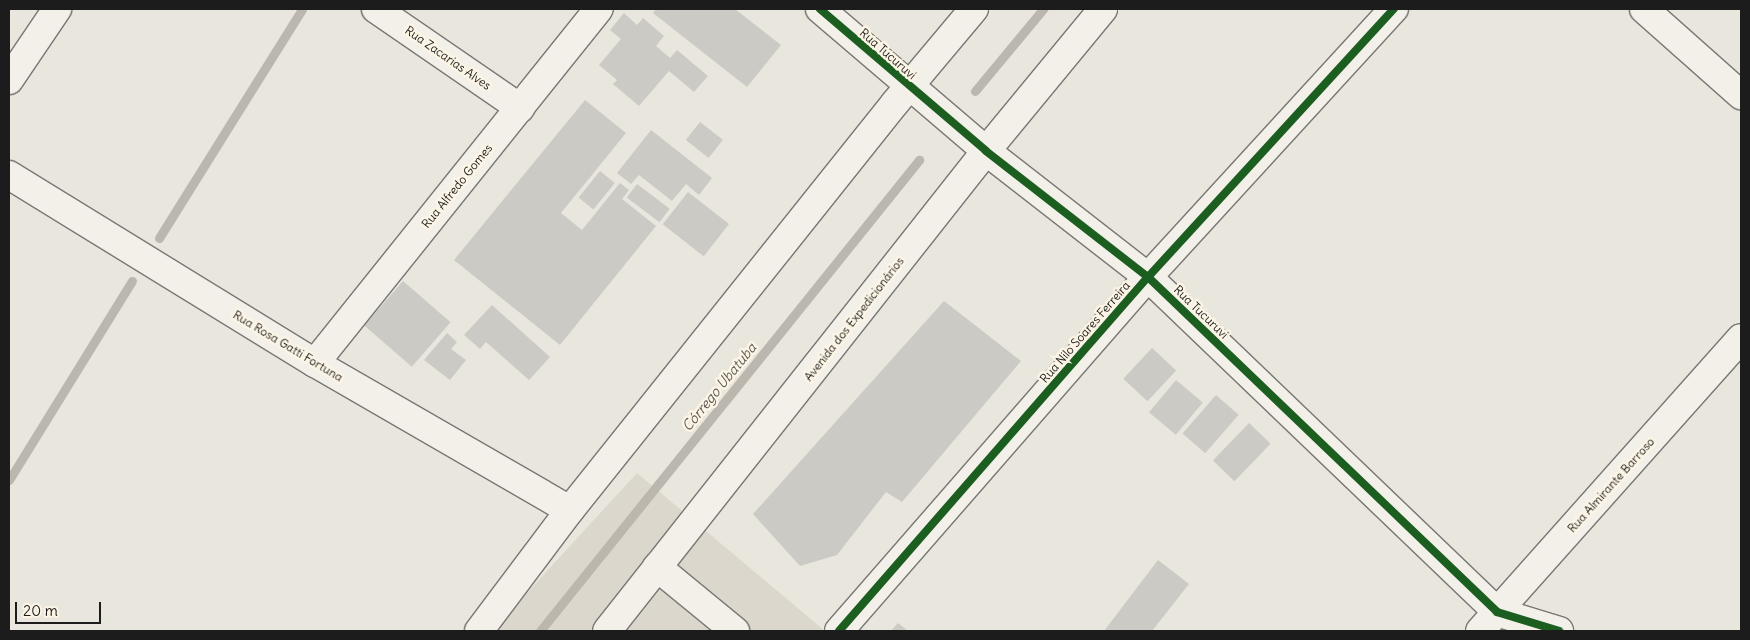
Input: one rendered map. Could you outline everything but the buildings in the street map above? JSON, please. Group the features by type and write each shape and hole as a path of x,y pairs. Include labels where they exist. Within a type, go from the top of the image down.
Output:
{"street":[{"path":"9,80 57,9"},
{"name":"Rua Zacarias Alves","path":"376,9 520,108"},
{"name":"Rua Alfredo Gomes","path":"315,363 599,9"},
{"name":"Rua Tucuruvi","path":"820,9 986,151 1148,277 1489,622 1559,631"},
{"path":"479,631 570,510 909,87 974,9"},
{"name":"Avenida dos Expedicionários","path":"607,631 986,151 1103,9"},
{"name":"Rua Nilo Soares Ferreira","path":"839,631 1148,277 1394,9"},
{"path":"1644,9 1741,95"},
{"name":"Rua Rosa Gatti Fortuna","path":"9,175 315,363 570,510"},
{"name":"Rua Almirante Barroso","path":"1489,622 1741,338"},
{"path":"657,567 735,631"}],"shaded area":[{"path":"637,473 825,631 492,631"}],"waterway":[{"path":"159,238 302,9"},
{"name":"Córrego Ubatuba","path":"975,91 1043,9"},
{"name":"Córrego Ubatuba","path":"540,631 919,160"},
{"path":"9,480 132,281"}],"cycle path":[{"path":"820,9 986,151 1148,277 1497,612 1559,631"},
{"path":"839,631 1148,277 1394,9"}]}
